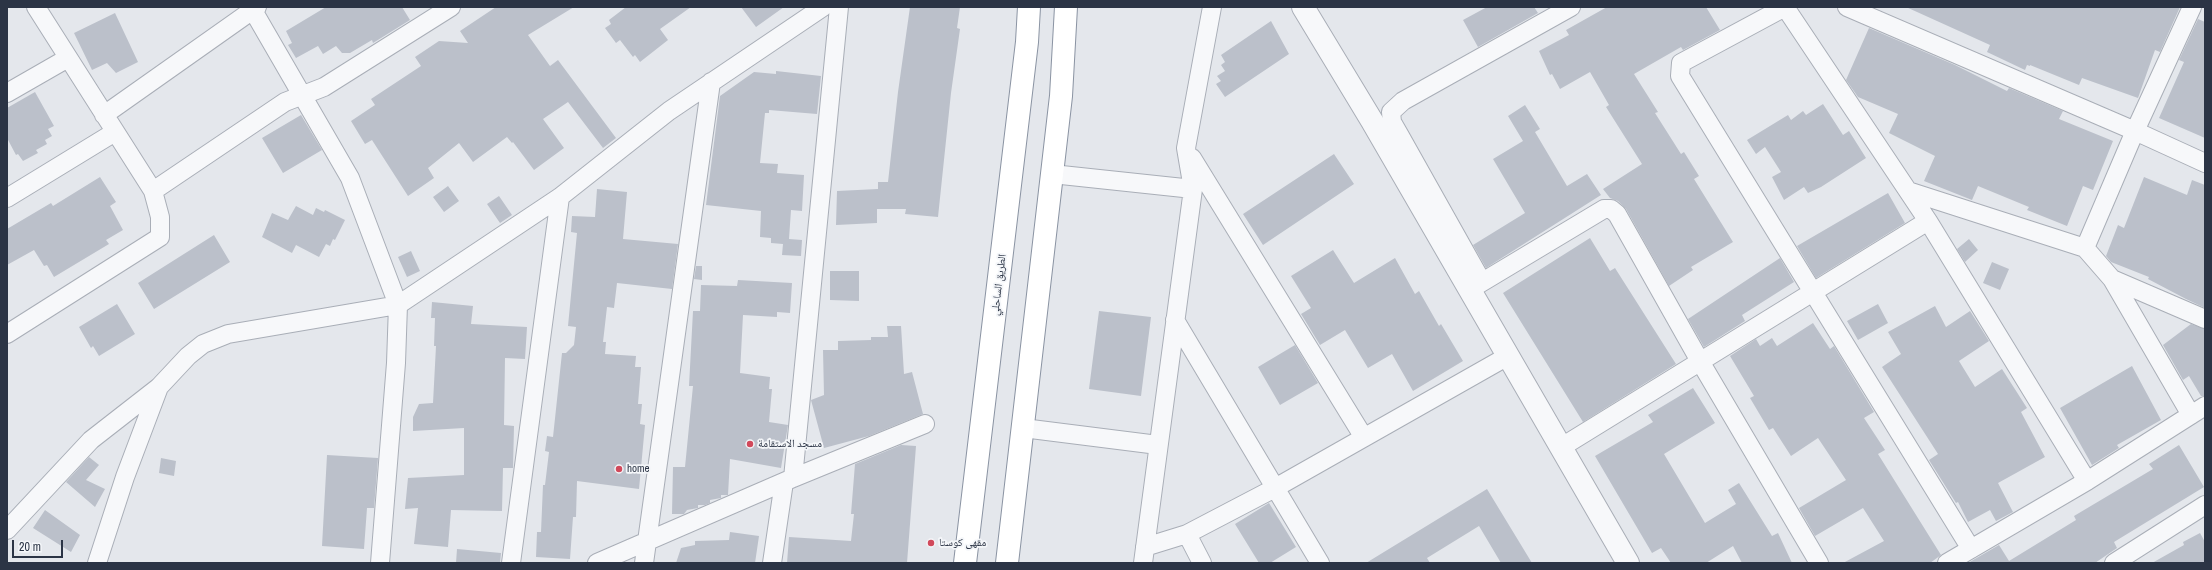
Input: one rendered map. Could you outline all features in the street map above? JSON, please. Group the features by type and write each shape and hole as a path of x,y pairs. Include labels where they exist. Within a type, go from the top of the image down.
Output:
{"highway":[{"name":"الطريق الساحلي","path":"965,563 1026,50 1029,7"},
{"path":"1007,563 1061,96 1066,7"},
{"path":"1061,96 1080,7"}],"street":[{"path":"7,334 160,237 160,217 153,191 36,7"},
{"path":"153,191 284,102 324,87 451,7"},
{"path":"7,530 91,440 159,386 198,348 228,334 398,305 560,197 669,111 823,7"},
{"path":"772,563 789,480 839,7"},
{"path":"1144,555 1193,189 1186,148 1212,7"},
{"path":"1303,7 1476,286"},
{"path":"1571,7 1403,101 1391,112 1392,122 1476,286 1508,356 1628,563"},
{"path":"1971,548 1680,76 1679,67 1681,63 1785,7 1928,221 2087,481"},
{"path":"1847,7 2135,131 2205,163"},
{"path":"2085,248 2135,131 2192,7"},
{"path":"104,115 253,8 350,178 398,305 396,364 380,563"},
{"path":"7,93 68,58"},
{"path":"644,563 711,82"},
{"path":"7,198 116,132"},
{"path":"1186,148 1363,436"},
{"path":"1052,174 1193,189"},
{"path":"1908,191 2085,248 2112,279 2198,411 2087,481 1947,563"},
{"path":"511,563 560,197"},
{"path":"1476,286 1604,208 1611,209 1617,214 1701,363 1819,563"},
{"path":"1560,448 1701,363 1928,221"},
{"path":"2112,279 2205,319"},
{"path":"1175,320 1320,563"},
{"path":"1144,555 1275,488 1363,436 1508,356"},
{"path":"97,563 125,477 159,386"},
{"path":"597,563 789,480 925,424"},
{"path":"1023,428 1158,445"},
{"path":"2114,563 2205,505"},
{"path":"1187,534 1202,563"}],"building":[{"path":"326,7 402,7 410,20 373,43 372,40 350,53 342,53 336,46 323,54 318,46 296,58 288,45 292,43 286,31"},
{"path":"496,7 574,7 528,35 550,66 558,60 616,138 603,148 568,102 543,119 564,148 534,170 513,142 512,143 507,137 473,162 459,143 428,168 434,178 408,196 372,140 365,144 351,121 375,105 371,99 421,66 415,57 439,41 468,43 460,31"},
{"path":"626,7 691,7 660,29 668,40 640,62 635,55 633,57 620,40 616,43 605,28 611,24 609,20"},
{"path":"741,7 784,7 756,27"},
{"path":"910,7 960,7 957,28 960,29 951,93 938,217 905,214 906,209 877,209 877,223 836,225 837,191 878,189 878,182 888,182 898,92"},
{"path":"1487,7 1534,7 1538,13 1478,47 1463,20"},
{"path":"1607,7 1706,7 1720,30 1683,50 1681,47 1634,74 1658,112 1655,113 1681,154 1684,152 1699,176 1694,179 1733,242 1691,267 1693,270 1669,286 1626,209 1618,201 1610,198 1603,189 1642,164 1606,107 1609,105 1590,72 1560,89 1552,74 1550,75 1539,51 1569,35 1566,30"},
{"path":"1906,7 2180,7 2160,52 2155,50 2138,98 2082,78 2079,85 2030,65 2027,65 2025,70 1987,52 1990,45"},
{"path":"115,13 138,62 116,73 107,63 92,70 74,33"},
{"path":"2198,19 2205,22 2205,138 2159,118 2184,62 2179,60"},
{"path":"1271,21 1289,54 1225,97 1216,84 1221,81 1217,76 1225,71 1221,65 1225,62 1221,55"},
{"path":"1869,28 1955,65 2007,91 2009,88 2063,111 2059,119 2113,141 2093,190 2083,186 2067,226 2027,210 2029,207 1978,186 1972,200 1924,181 1935,156 1889,133 1898,114 1858,97 1846,80"},
{"path":"776,71 821,76 817,114 769,110 769,113 765,113 760,163 778,164 777,173 804,175 802,211 791,210 789,239 802,240 801,256 782,255 783,244 771,243 771,238 760,237 761,211 706,205 720,96 754,72 776,74"},
{"path":"35,92 54,126 48,129 52,136 45,140 47,144 36,150 38,153 23,161 18,154 16,155 7,138 7,108"},
{"path":"1823,104 1843,135 1849,131 1866,158 1821,187 1808,193 1804,187 1784,200 1772,177 1781,172 1765,147 1756,154 1747,140 1788,115 1791,120 1803,111 1806,115"},
{"path":"1525,105 1540,129 1535,132 1567,186 1587,174 1601,195 1486,268 1473,245 1525,213 1493,159 1523,141 1508,116"},
{"path":"301,115 322,150 283,173 262,138"},
{"path":"1334,154 1354,184 1263,245 1243,214"},
{"path":"100,177 116,202 110,206 123,230 106,240 109,244 54,277 47,265 44,266 34,250 7,265 7,229 51,203 53,206"},
{"path":"2144,177 2187,195 2192,180 2205,185 2205,308 2148,279 2149,277 2111,262 2106,256 2118,225 2124,228"},
{"path":"448,186 459,201 444,212 433,197"},
{"path":"597,189 627,192 623,239 678,244 672,289 617,283 614,308 607,307 603,342 606,342 605,354 636,356 635,367 641,367 638,404 642,404 640,424 645,425 639,489 577,481 576,517 573,517 570,559 536,557 537,532 541,532 543,485 545,485 549,452 545,451 547,436 553,437 562,353 566,353 574,345 576,327 568,326 577,233 571,232 572,216 595,217"},
{"path":"1888,193 1905,223 1816,278 1797,246"},
{"path":"499,196 512,215 500,223 487,204"},
{"path":"296,206 313,215 316,208 324,212 325,210 345,220 335,240 333,239 330,246 326,244 319,257 296,245 292,253 262,237 272,213 288,220"},
{"path":"214,235 230,262 154,309 138,283"},
{"path":"1590,238 1610,271 1615,268 1676,364 1583,422 1503,293"},
{"path":"1969,239 1978,250 1965,262 1957,249"},
{"path":"1333,250 1354,283 1395,258 1415,294 1419,291 1439,326 1441,324 1463,361 1413,391 1392,354 1368,368 1345,330 1320,345 1301,314 1311,308 1291,276"},
{"path":"411,251 420,271 407,277 398,257"},
{"path":"1780,258 1794,282 1742,315 1745,321 1704,347 1688,319"},
{"path":"1992,262 2009,269 2000,290 1983,283"},
{"path":"696,266 702,266 702,280 694,279"},
{"path":"830,271 859,271 859,301 830,300"},
{"path":"738,280 792,283 790,313 777,312 777,317 743,315 740,373 770,377 769,389 772,389 769,422 788,425 781,468 730,459 728,495 721,495 721,498 710,500 710,503 705,505 698,505 698,508 687,510 684,514 672,514 673,467 685,467 693,386 689,386 693,311 700,311 701,285 737,286"},
{"path":"432,302 473,306 471,324 527,327 525,359 505,358 504,425 514,426 513,468 503,468 502,511 451,510 448,547 414,544 418,508 405,509 408,478 464,475 464,428 413,431 413,417 419,404 433,403 436,346 434,346 435,318 431,318"},
{"path":"117,304 135,334 99,356 93,346 91,348 79,327"},
{"path":"1878,304 1888,323 1858,340 1847,321"},
{"path":"1935,306 1946,327 1970,311 1989,341 1959,361 1975,387 2002,369 2027,408 2021,412 2045,457 1998,483 2013,512 1996,521 1990,510 1968,522 1958,502 1956,503 1929,460 1938,454 1882,367 1901,354 1888,332"},
{"path":"1099,311 1151,317 1141,396 1089,389"},
{"path":"1813,323 1830,349 1834,346 1874,412 1864,418 1885,450 1878,454 1941,555 1930,563 1843,563 1884,541 1863,508 1815,536 1799,508 1846,480 1818,438 1791,456 1773,428 1769,430 1750,398 1754,396 1730,356 1756,339 1760,346 1772,338 1777,346"},
{"path":"2191,324 2205,329 2205,396 2201,396 2189,376 2183,380 2163,345"},
{"path":"887,326 901,326 904,374 912,372 923,414 869,436 824,448 811,400 824,395 823,350 838,350 838,341 871,340 871,337 888,337"},
{"path":"1295,345 1318,383 1280,405 1258,367"},
{"path":"2132,366 2161,420 2117,445 2119,448 2092,465 2060,408"},
{"path":"1693,388 1715,423 1664,454 1705,523 1736,504 1728,490 1739,483 1772,536 1778,533 1792,563 1742,563 1733,546 1706,563 1671,563 1661,548 1652,553 1595,456 1653,422 1648,415"},
{"path":"901,445 916,446 907,563 787,563 789,537 851,541 854,514 851,514 855,464"},
{"path":"2179,445 2204,487 2114,542 2117,548 2095,563 1968,563 1999,545 2009,561 2076,520 2074,516 2153,469 2149,464"},
{"path":"327,455 378,458 374,508 367,508 364,549 322,546"},
{"path":"89,457 99,465 86,480 105,489 95,507 66,482"},
{"path":"161,458 176,461 174,476 159,473"},
{"path":"1487,489 1532,563 1501,563 1479,526 1427,558 1430,563 1366,563"},
{"path":"1269,503 1296,547 1270,563 1259,563 1235,524"},
{"path":"45,510 80,535 71,552 33,528"},
{"path":"730,532 759,536 755,563 676,563 681,548 695,545 695,541 729,540"},
{"path":"2200,533 2205,542 2205,563 2152,563 2184,545 2183,542"},
{"path":"457,549 501,553 500,563 456,563"}],"place":[{"name":"مسجد الاستقامة","path":"750,444"},
{"name":"home","path":"619,469"},
{"name":"مقهى كوستا","path":"931,543"}]}
